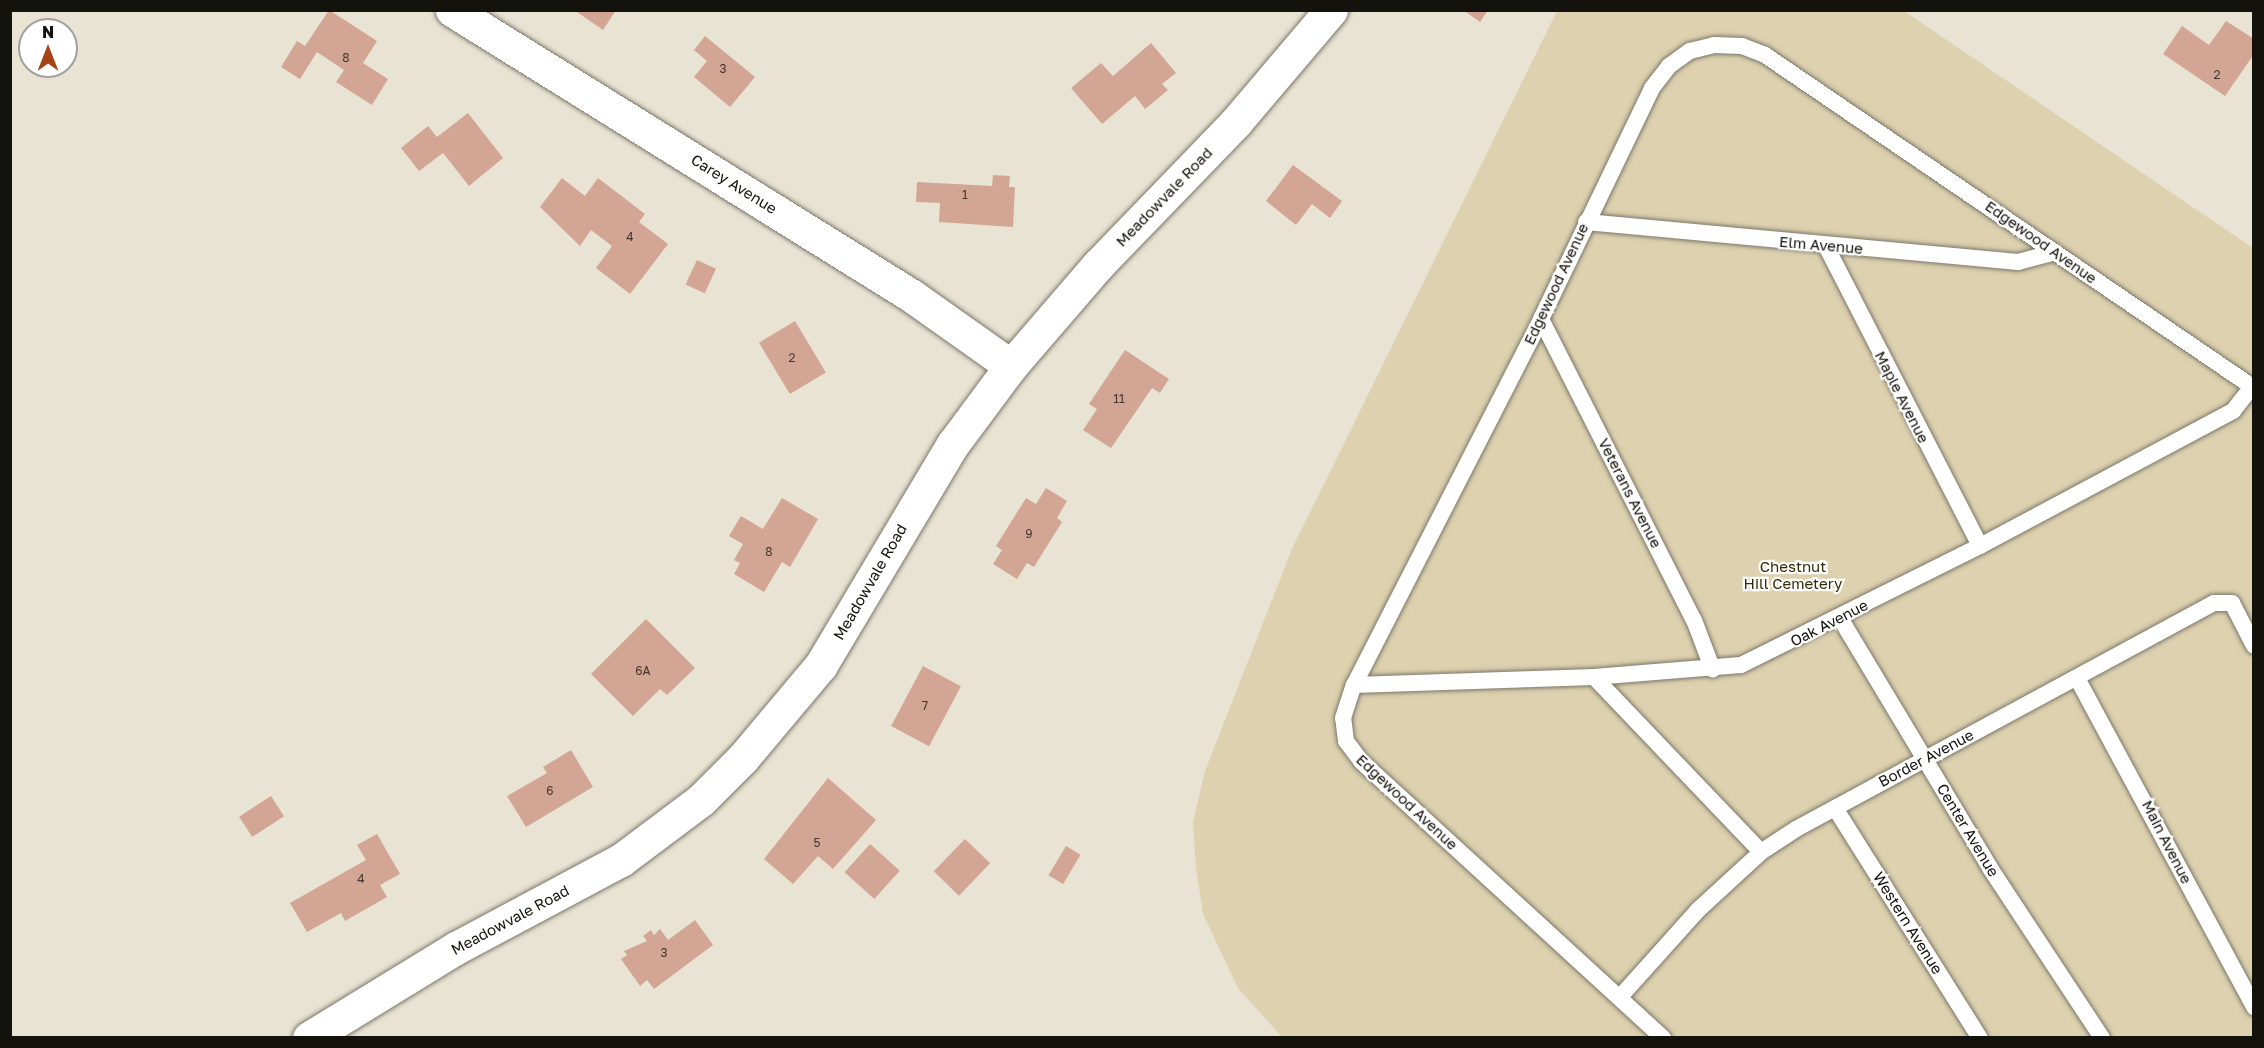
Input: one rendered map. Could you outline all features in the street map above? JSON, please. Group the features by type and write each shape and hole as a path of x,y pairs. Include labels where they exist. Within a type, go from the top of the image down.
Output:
{"street":[{"name":"Carey Avenue","path":"452,10 892,283 1011,366"},
{"name":"Meadowvale Road","path":"309,1038 456,948 621,860 701,800 743,758 821,665 953,444 1011,366 1098,265 1236,122 1331,10"}],"lane":[{"name":"Edgewood Avenue","path":"1663,1038 1353,752 1343,718 1354,685 1541,319 1652,88 1668,66 1700,47 1726,43 1764,55 2253,388"},
{"name":"Elm Avenue","path":"1586,222 1826,246 2018,261 2055,252"},
{"name":"Maple Avenue","path":"1826,246 1980,546"},
{"name":"Veterans Avenue","path":"1541,319 1694,620 1713,670"},
{"name":"Oak Avenue","path":"1354,685 1594,677 1713,670 1752,661 1980,546 2233,411 2253,388"},
{"name":"Border Avenue","path":"1620,997 1684,925 1761,852 1835,808 2214,603 2232,603 2253,646"},
{"name":"Center Avenue","path":"1840,618 1924,759 2102,1038"},
{"path":"1594,677 1761,852"},
{"name":"Main Avenue","path":"2077,678 2253,1007"},
{"name":"Western Avenue","path":"1835,808 1980,1038"}],"green space":[{"name":"Chestnut Hill Cemetery","path":"1557,11 1904,11 2253,248 2253,1037 1282,1037 1238,988 1203,914 1196,867 1193,822 1205,771 1292,549"}],"building":[{"path":"329,10 377,41 363,63 388,79 372,105 336,82 344,70 317,52 300,79 281,67 297,41 305,46"},
{"path":"574,10 616,10 603,30"},
{"path":"1463,10 1488,10 1480,22"},
{"path":"2226,21 2254,39 2254,54 2225,96 2163,54 2182,26 2209,45"},
{"path":"705,36 755,77 730,107 694,77 707,61 694,50"},
{"path":"1151,43 1176,73 1162,84 1168,90 1145,109 1135,96 1102,124 1071,88 1101,63 1113,76"},
{"path":"468,113 503,158 469,186 443,153 419,171 401,148 428,126 437,137"},
{"path":"1293,165 1342,201 1330,218 1312,204 1296,225 1266,201"},
{"path":"993,175 1010,176 1009,187 1015,187 1013,227 939,222 940,203 916,202 917,182 992,186"},
{"path":"562,178 585,196 598,178 645,214 639,222 668,244 630,294 596,268 612,246 591,230 580,246 540,207"},
{"path":"697,260 716,269 705,293 686,284"},
{"path":"795,321 826,372 790,394 759,343"},
{"path":"1125,350 1169,379 1160,393 1152,388 1111,448 1083,430 1097,409 1089,404"},
{"path":"1046,488 1067,501 1057,518 1062,522 1034,567 1027,563 1017,579 993,564 1002,550 996,546 1026,498 1036,504"},
{"path":"782,498 818,519 790,567 782,562 764,592 734,574 740,563 734,560 743,544 729,536 741,516 763,529"},
{"path":"646,619 695,668 667,695 660,689 633,716 591,674"},
{"path":"923,666 961,686 929,746 891,726"},
{"path":"571,750 593,787 526,827 507,796 547,773 543,767"},
{"path":"828,778 876,820 833,869 818,856 793,884 764,859"},
{"path":"271,796 284,816 252,837 239,817"},
{"path":"377,834 400,874 380,885 387,897 345,921 341,913 307,932 290,903 366,860 357,845"},
{"path":"965,839 990,863 959,896 934,871"},
{"path":"870,844 900,871 874,899 845,872"},
{"path":"1066,846 1081,855 1063,884 1048,875"},
{"path":"695,920 713,945 654,989 647,980 640,986 621,959 627,955 624,951 647,941 643,936 651,930 654,935 660,929 668,940"}]}
